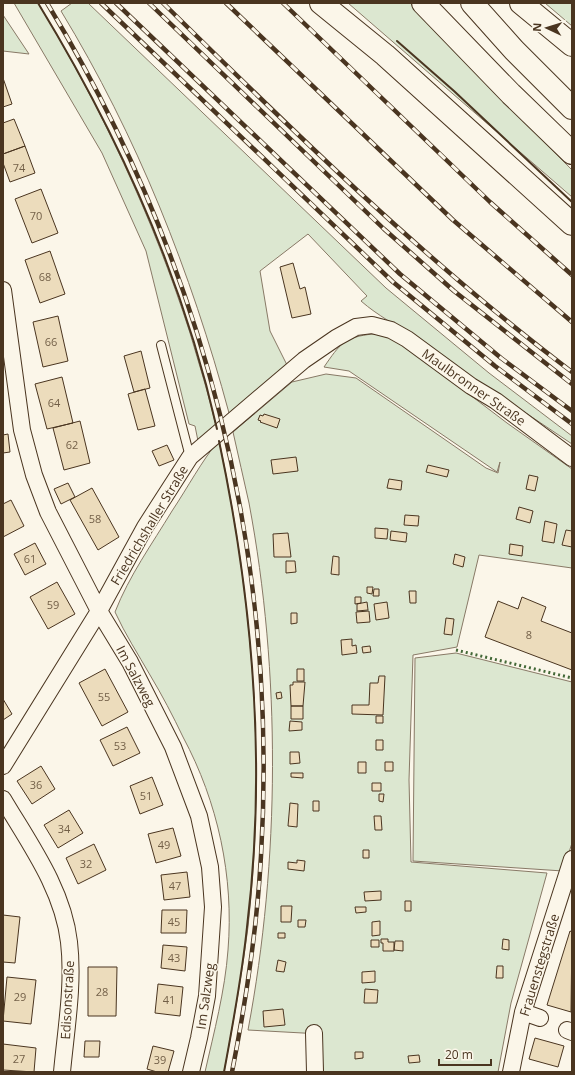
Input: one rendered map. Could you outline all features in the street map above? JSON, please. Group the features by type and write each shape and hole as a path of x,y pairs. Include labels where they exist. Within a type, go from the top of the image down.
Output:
{"highway":[{"path":"321,3 386,55 572,224"},
{"path":"423,3 511,94 572,153"},
{"path":"472,3 514,50 572,108"},
{"path":"521,3 572,45"}],"street":[{"name":"Im Salzweg","path":"3,290 22,430 34,475 48,512 99,611 130,662 173,747 199,816 210,867 213,907 211,951 206,1003 191,1072"},
{"name":"Friedrichshaller Straße","path":"3,766 99,611 145,527 190,457 304,360 336,338 356,327 372,325"},
{"name":"Maulbronner Straße","path":"372,325 391,330 407,339 471,386 496,401 572,458"},
{"name":"Edisonstraße","path":"3,799 44,867 62,910 69,941 70,983 62,1072"},
{"name":"Frauenstegstraße","path":"510,1072 523,1012 572,860"},
{"path":"523,1012 540,1018"},
{"path":"314,1033 315,1072"}],"lane":[{"path":"161,345 190,457"}],"green space":[{"path":"14,3 38,3 83,82 104,123 124,164 160,247 190,333 216,426 198,441 195,426 189,424 146,251 102,153"},
{"path":"72,3 88,3 386,288 489,373 572,436 572,444 367,306 361,301 367,296 308,234 260,271 270,331 287,365 229,413 197,308 159,206 138,156 114,107 61,11"},
{"path":"348,3 411,3 438,34 572,170 572,197"},
{"path":"545,3 572,3 572,26"},
{"path":"3,15 29,54 3,51"},
{"path":"373,334 388,336 403,344 507,423 572,469 572,568 479,555 457,647 413,655 409,780 411,862 547,873 511,1003 498,1072 323,1072 321,1034 248,1030 259,966 271,833 271,700 267,633 259,567 249,503 233,432 292,382 326,374 356,378 486,468 498,473 500,462 497,472 349,371 324,367 339,347 344,343 355,337"},
{"path":"219,440 231,500 248,621 256,743 256,804 248,927 224,1072 205,1072 222,996 227,965 229,923 228,895 226,868 221,840 206,787 195,762 167,706 115,612 141,560 200,466"},
{"path":"456,653 572,682 572,843 563,871 413,861 415,658"}],"building":[{"path":"3,78 12,104 3,107"},
{"path":"14,119 25,146 3,154 3,123"},
{"path":"25,146 35,173 10,182 3,163 3,154"},
{"path":"41,189 58,233 32,243 15,199"},
{"path":"50,251 65,294 40,303 25,260"},
{"path":"293,263 300,289 305,287 311,314 292,318 280,267"},
{"path":"58,316 68,361 43,367 33,322"},
{"path":"141,351 150,388 134,392 124,356"},
{"path":"62,377 73,423 47,429 35,384"},
{"path":"145,389 155,426 138,430 128,394"},
{"path":"264,414 280,419 277,428 258,420 260,415 263,416"},
{"path":"80,421 90,463 64,470 53,428"},
{"path":"8,434 10,452 3,453 3,435"},
{"path":"167,445 174,460 159,466 152,451"},
{"path":"296,457 298,471 273,474 271,460"},
{"path":"428,465 449,470 447,477 426,472"},
{"path":"529,475 538,477 535,491 526,489"},
{"path":"389,479 402,481 401,490 387,488"},
{"path":"68,483 75,497 61,504 54,489"},
{"path":"92,488 119,537 98,550 70,500"},
{"path":"11,500 24,526 3,537 3,504"},
{"path":"519,507 533,511 530,523 516,519"},
{"path":"405,515 419,516 418,526 404,525"},
{"path":"545,521 557,524 554,543 542,541"},
{"path":"375,528 388,529 387,539 375,538"},
{"path":"566,530 572,531 572,547 562,545"},
{"path":"391,531 407,533 406,542 390,540"},
{"path":"288,533 291,557 274,557 273,534"},
{"path":"35,543 46,564 25,575 14,554"},
{"path":"510,544 523,546 522,556 509,554"},
{"path":"455,554 465,557 463,567 453,564"},
{"path":"333,556 339,557 339,575 331,574"},
{"path":"286,561 295,561 296,572 286,573"},
{"path":"57,582 75,614 48,629 30,597"},
{"path":"367,587 373,587 372,594 367,593"},
{"path":"374,589 379,589 379,596 373,596"},
{"path":"409,591 416,591 416,603 410,603"},
{"path":"355,597 361,597 361,603 355,604"},
{"path":"522,597 546,607 541,621 572,633 572,670 485,637 498,601 518,609"},
{"path":"367,602 368,610 357,611 357,604"},
{"path":"387,602 389,618 376,620 374,604"},
{"path":"369,611 370,622 357,623 356,612"},
{"path":"291,613 297,613 297,623 291,624"},
{"path":"446,618 454,619 452,635 444,634"},
{"path":"352,639 352,646 356,645 357,653 342,655 341,640"},
{"path":"370,646 371,652 363,653 362,647"},
{"path":"105,669 128,712 102,726 79,683"},
{"path":"297,669 304,669 304,681 297,681"},
{"path":"379,676 385,676 383,715 352,714 352,705 369,705 370,683 378,683"},
{"path":"293,682 305,682 303,706 291,706 290,685 293,685"},
{"path":"281,692 282,698 277,699 276,693"},
{"path":"3,699 12,714 3,720"},
{"path":"291,706 303,706 303,719 291,719"},
{"path":"376,716 383,716 383,723 376,723"},
{"path":"290,721 302,722 302,730 289,731"},
{"path":"127,727 140,753 113,766 100,740"},
{"path":"376,740 383,740 383,750 376,750"},
{"path":"290,752 299,752 300,763 290,764"},
{"path":"358,762 366,762 366,773 358,773"},
{"path":"385,762 393,762 393,771 385,771"},
{"path":"41,766 55,789 32,804 17,781"},
{"path":"291,773 303,773 303,778 291,777"},
{"path":"152,777 163,805 140,814 130,786"},
{"path":"372,783 381,783 381,791 372,791"},
{"path":"379,794 384,794 383,802 379,801"},
{"path":"313,801 319,801 319,811 313,811"},
{"path":"290,803 298,804 297,827 288,826"},
{"path":"69,810 83,833 58,848 44,825"},
{"path":"374,816 381,816 382,830 375,830"},
{"path":"173,828 181,856 156,863 148,834"},
{"path":"94,844 106,870 78,884 66,858"},
{"path":"363,850 369,850 369,858 363,858"},
{"path":"297,860 305,861 304,871 288,869 288,862 297,863"},
{"path":"187,872 190,897 164,900 161,875"},
{"path":"381,891 381,900 365,901 364,892"},
{"path":"405,901 411,901 411,911 405,911"},
{"path":"281,906 292,906 291,922 281,922"},
{"path":"355,907 366,907 366,912 356,913"},
{"path":"162,910 187,910 186,933 161,933"},
{"path":"3,915 20,917 15,963 3,962"},
{"path":"298,920 306,920 305,927 298,927"},
{"path":"380,921 380,935 372,936 372,922"},
{"path":"570,931 572,932 571,1012 547,1005"},
{"path":"278,933 285,933 285,938 278,938"},
{"path":"381,939 388,939 388,942 394,942 394,951 383,951 383,943 381,943"},
{"path":"503,939 509,940 509,950 502,949"},
{"path":"371,940 379,940 379,947 371,947"},
{"path":"395,941 403,941 403,951 394,950"},
{"path":"163,945 187,947 185,971 161,968"},
{"path":"278,960 286,962 284,972 276,971"},
{"path":"497,966 503,966 503,978 496,978"},
{"path":"88,967 117,967 116,1016 88,1016"},
{"path":"375,971 375,982 362,983 362,972"},
{"path":"7,977 36,980 31,1024 3,1021"},
{"path":"158,984 183,987 180,1016 155,1013"},
{"path":"365,989 378,990 377,1003 364,1003"},
{"path":"283,1009 285,1025 264,1027 263,1011"},
{"path":"535,1038 564,1046 558,1067 529,1059"},
{"path":"85,1041 100,1041 99,1057 84,1057"},
{"path":"3,1044 36,1048 34,1072 3,1070"},
{"path":"153,1046 174,1051 168,1072 157,1072 147,1069"},
{"path":"355,1052 363,1052 363,1058 355,1059"},
{"path":"419,1055 420,1062 409,1063 408,1056"}],"railway":[{"path":"47,3 102,101 149,203 188,307 220,413 243,521 257,632 263,743 261,856 254,938 242,1019 232,1072"},
{"path":"101,3 393,282 495,366 572,424"},
{"path":"116,3 400,274 501,358 572,411"},
{"path":"149,3 384,229 454,291 572,384"},
{"path":"163,3 311,147 362,194 464,286 572,372"},
{"path":"226,3 453,220 572,322"},
{"path":"283,3 490,202 572,275"}],"hedge":[{"path":"456,650 572,678"}],"wall":[{"path":"38,3 95,104 145,208 167,262 186,317 203,373 217,429"},
{"path":"397,41 454,91 572,202"},
{"path":"219,441 241,562 248,622 256,744 256,805 253,866 240,982 224,1072"}]}
